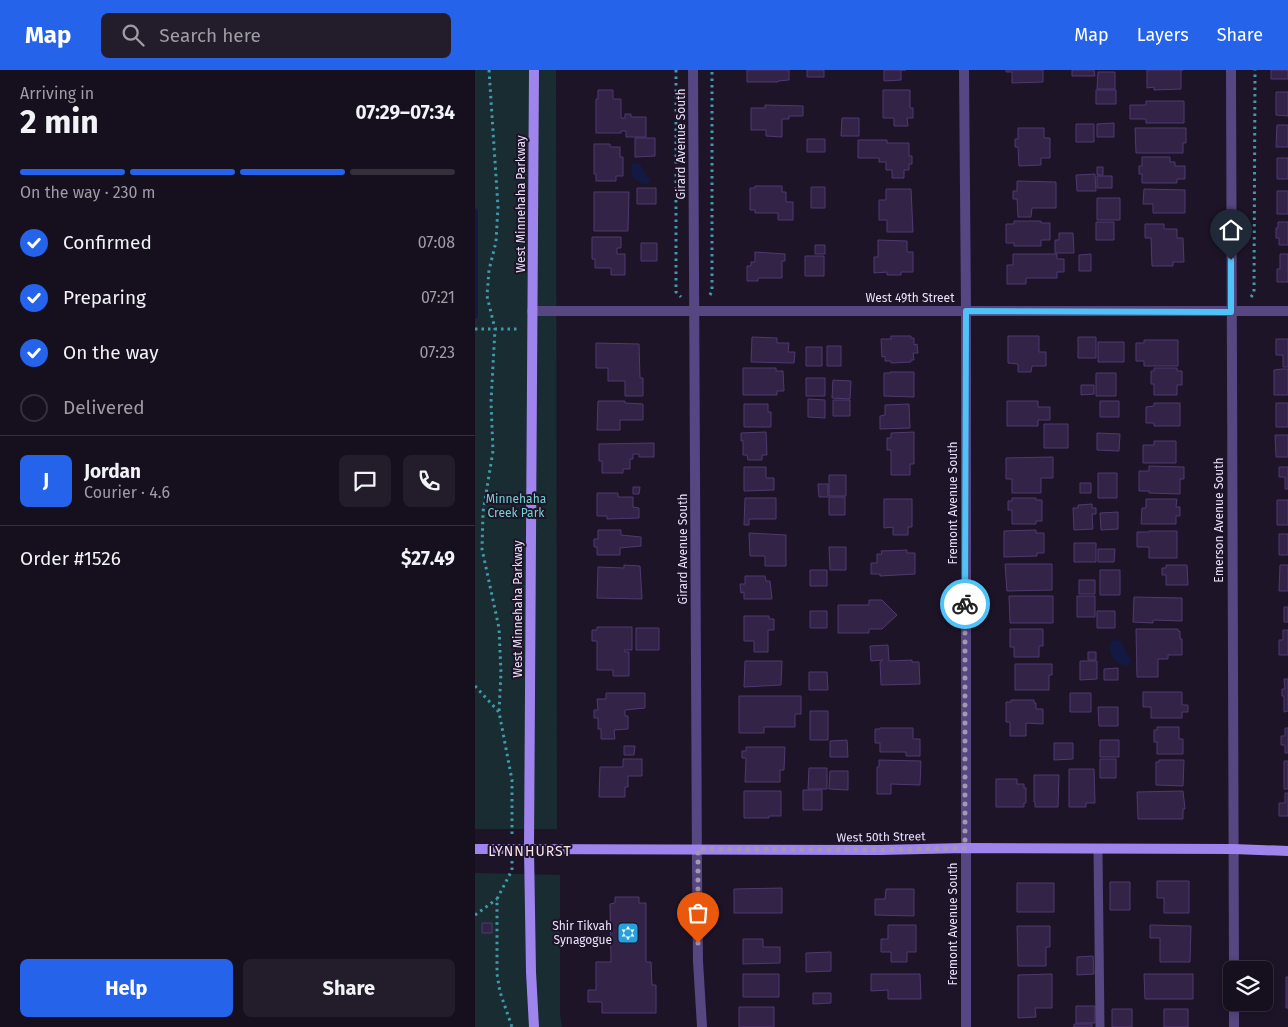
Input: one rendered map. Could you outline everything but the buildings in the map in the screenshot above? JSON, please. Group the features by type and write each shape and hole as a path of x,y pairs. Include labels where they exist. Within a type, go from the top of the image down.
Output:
{"street":[{"name":"West Minnehaha Parkway","path":"534,70 529,849 531,981 534,1027"},
{"name":"Girard Avenue South","path":"693,70 698,960 702,1027"},
{"name":"Fremont Avenue South","path":"963,70 966,311 966,1027"},
{"name":"Emerson Avenue South","path":"1231,70 1234,961"},
{"name":"West 49th Street","path":"532,311 1288,312"},
{"name":"West 50th Street","path":"475,849 880,850 965,848 1288,851"},
{"path":"1234,1011 1234,1027"}],"lane":[{"path":"1098,849 1099,1027"}],"path":[{"path":"489,70 498,208 496,242 489,270 487,296 495,329 491,402 493,451 483,512 482,549 499,628 501,673 499,712 511,780 512,824"},
{"path":"676,70 676,292 681,297"},
{"path":"710,295 713,291 712,70"},
{"path":"1251,298 1255,293 1255,70"},
{"path":"475,329 517,329"},
{"path":"475,686 499,712"},
{"path":"475,915 497,899 512,870"},
{"path":"497,899 497,974 500,992 512,1027"}],"green space":[{"name":"Minnehaha Creek Park","path":"475,70 556,70 557,829 475,829"},
{"path":"475,873 560,875 560,1014 562,1027 475,1027"}],"shaded area":[{"path":"632,164 640,164 646,176 650,178 650,183 642,183 632,176"},
{"path":"1118,640 1123,644 1125,652 1131,659 1129,666 1117,662 1110,652 1109,648 1112,641"}],"waterway":[{"path":"475,211 475,316"}],"way so far":[{"path":"698,943 698,849 880,850 965,848 965,604"}],"place":[{"name":"Shir Tikvah Synagogue","path":"628,933"}],"district":[{"name":"LYNNHURST","path":"530,851"}],"route":[{"path":"965,604 966,311 1231,312 1231,260"}]}
